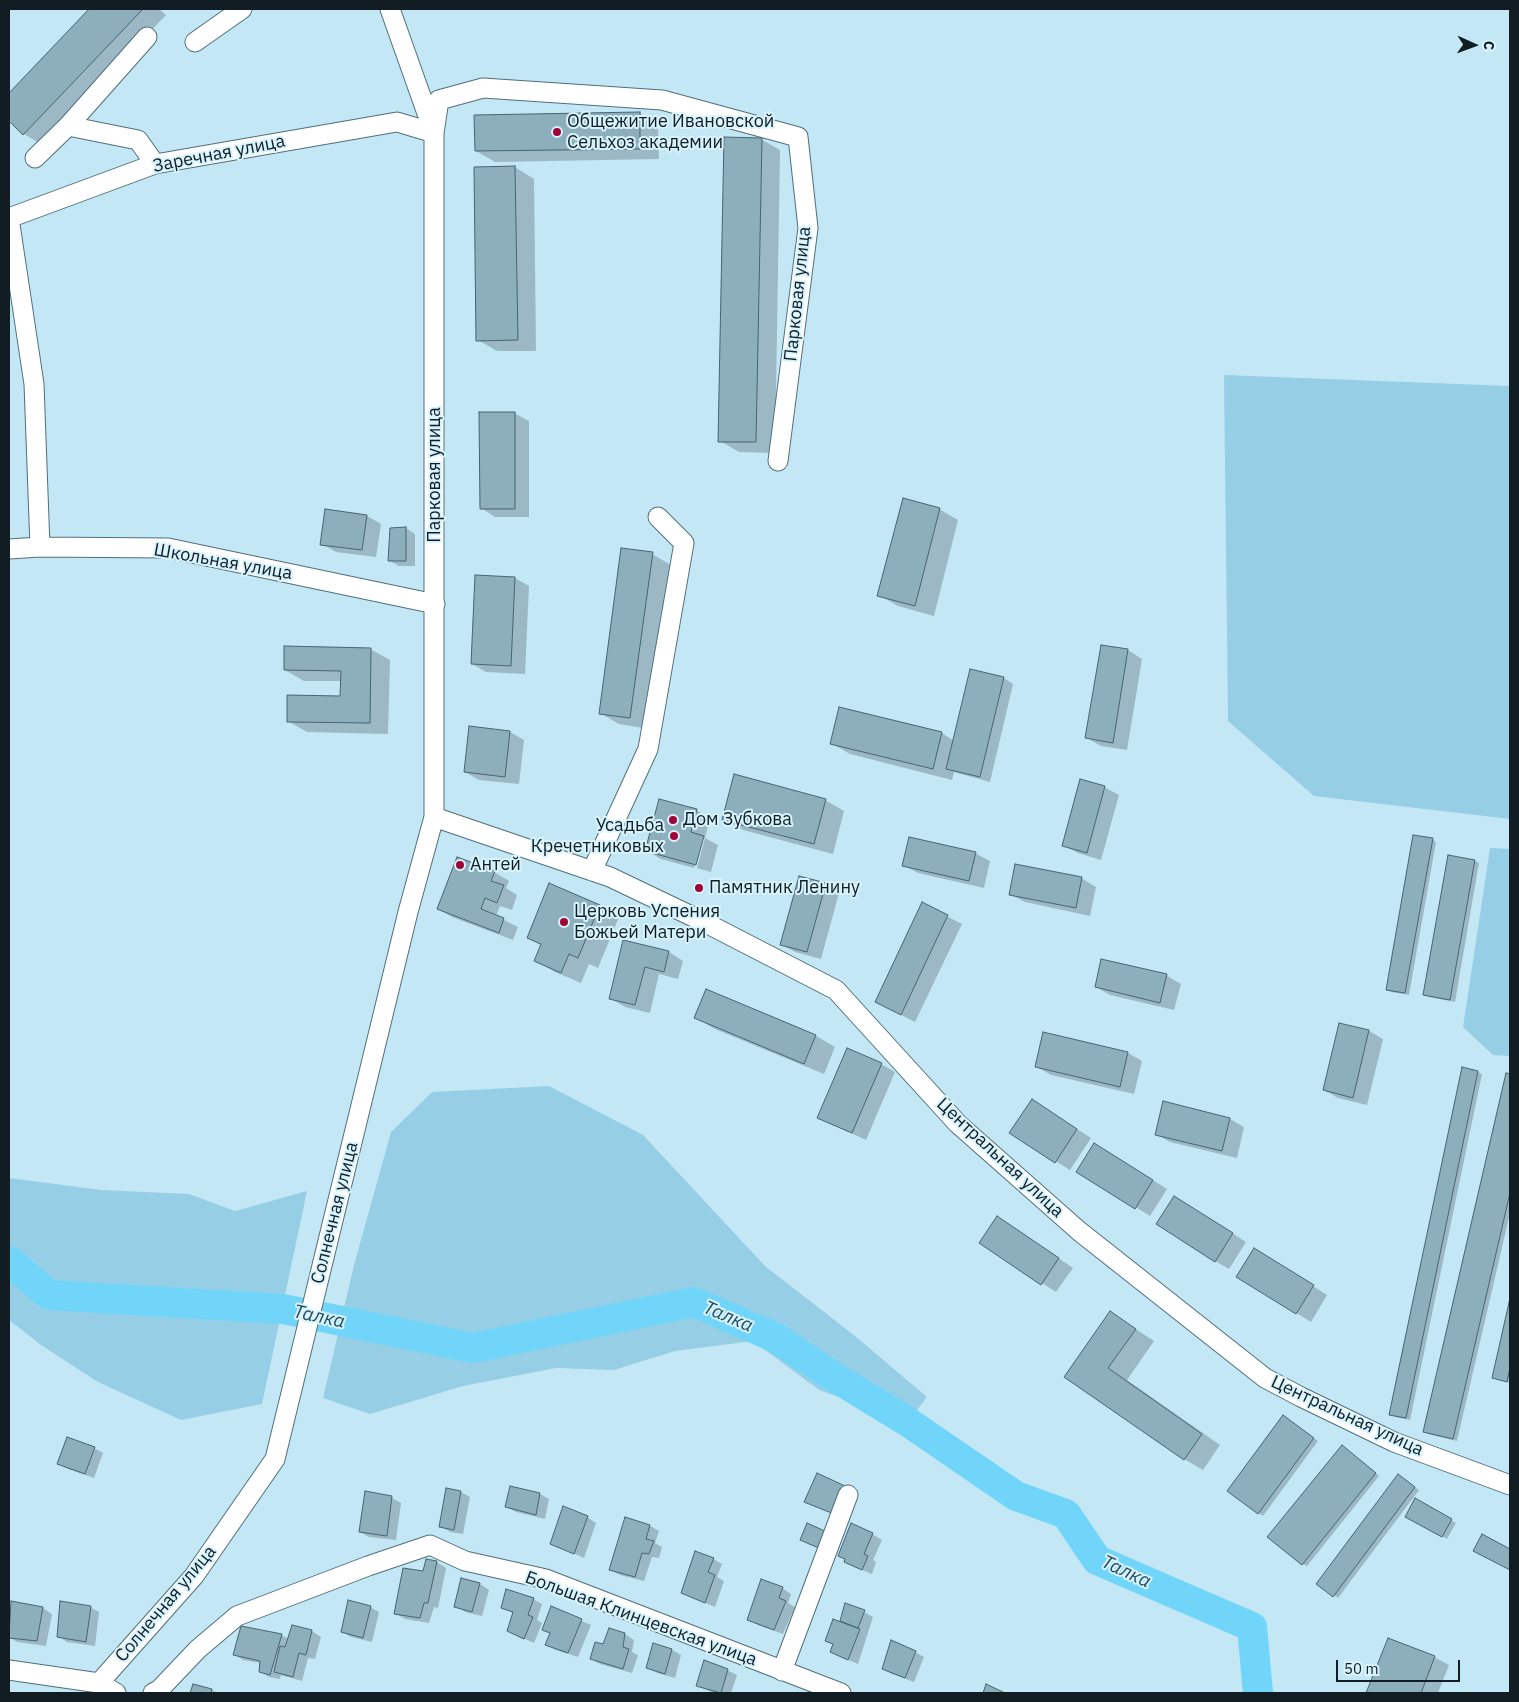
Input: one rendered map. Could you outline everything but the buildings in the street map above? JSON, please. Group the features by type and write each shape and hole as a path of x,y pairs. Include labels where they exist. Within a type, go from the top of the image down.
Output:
{"street":[{"path":"195,42 242,9"},
{"name":"Парковая улица","path":"390,9 434,133"},
{"path":"35,158 68,126 146,36"},
{"name":"Парковая улица","path":"434,817 434,133 439,100 483,88 662,100 798,137 808,228 778,461"},
{"name":"Заречная улица","path":"9,218 155,164 397,122 434,133"},
{"path":"68,126 138,140 155,164"},
{"path":"9,218 34,384 40,547"},
{"path":"592,871 648,749 684,543 658,517"},
{"name":"Школьная улица","path":"9,549 40,547 168,548 435,604"},
{"name":"Центральная улица","path":"434,817 592,871 644,893 836,990 958,1124 1080,1231 1265,1378 1394,1442 1510,1485"},
{"name":"Солнечная улица","path":"99,1683 194,1576 275,1459 408,912 434,817"},
{"path":"782,1671 848,1495"},
{"name":"Большая Клинцевская улица","path":"153,1693 159,1690 198,1649 237,1616 368,1566 430,1545 465,1562 546,1579 782,1671 798,1686 841,1693"},
{"path":"9,1670 99,1683 116,1693"}],"shaded area":[{"path":"1224,375 1510,386 1510,819 1314,796 1228,721"},
{"path":"1490,848 1510,849 1510,1056 1493,1055 1463,1027"},
{"path":"549,1086 643,1135 765,1266 855,1336 927,1397 908,1422 819,1390 753,1341 675,1351 614,1370 556,1368 463,1386 370,1414 323,1398 354,1265 391,1132 432,1092"},
{"path":"9,1178 101,1190 189,1194 235,1211 307,1191 262,1404 181,1420 98,1382 41,1345 9,1320"}],"waterway":[{"name":"Талка","path":"9,1261 49,1295 283,1309 473,1348 694,1302 776,1338 831,1375 908,1422 1016,1496 1066,1514 1097,1560 1252,1627 1258,1693"}],"place":[{"name":"Общежитие Ивановской Сельхоз академии","path":"557,132"},
{"name":"Дом Зубкова","path":"673,820"},
{"name":"Усадьба Кречетниковых","path":"674,836"},
{"name":"Антей","path":"460,865"},
{"name":"Памятник Ленину","path":"699,888"},
{"name":"Церковь Успения Божьей Матери","path":"564,922"}]}
